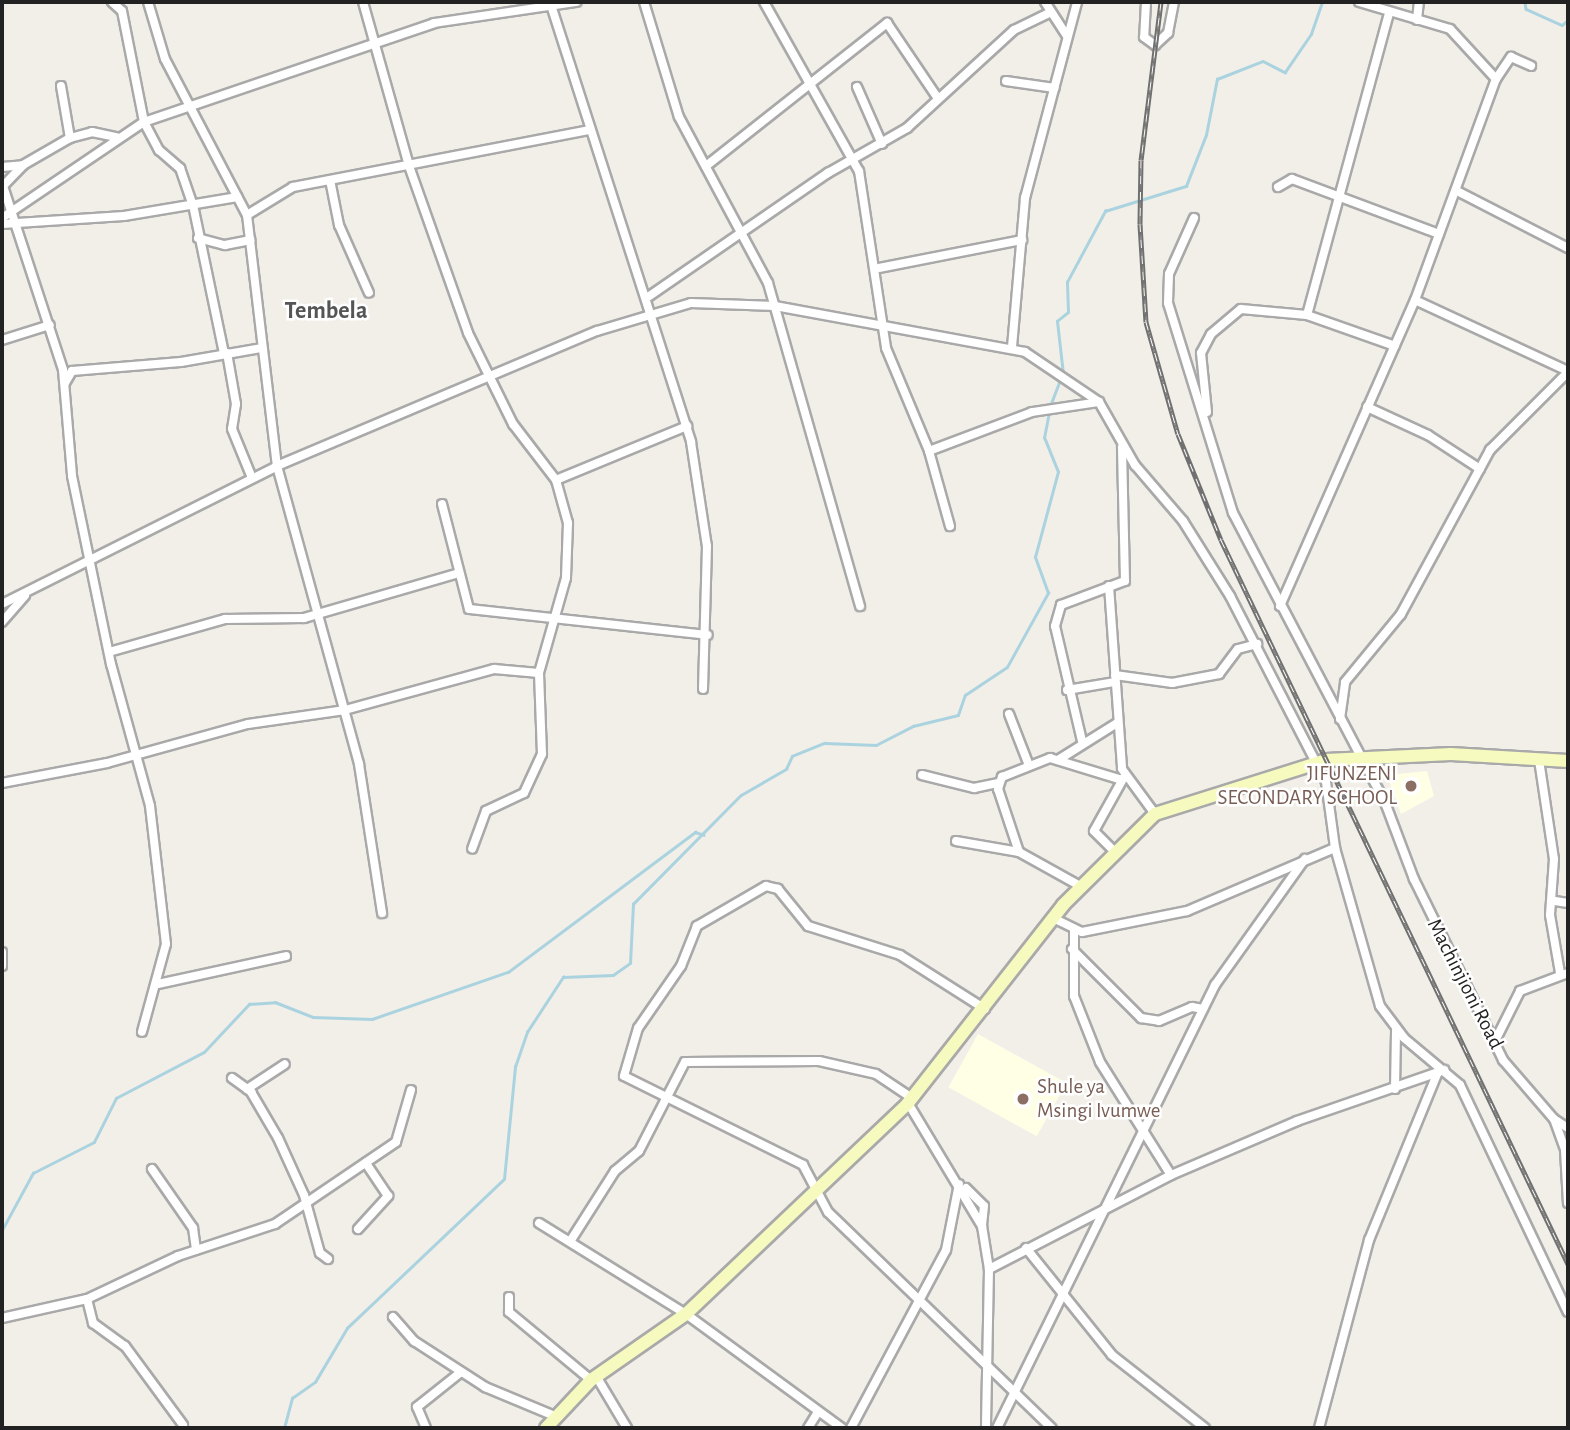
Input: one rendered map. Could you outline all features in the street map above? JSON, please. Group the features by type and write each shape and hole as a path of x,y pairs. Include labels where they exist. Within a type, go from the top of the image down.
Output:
{"street":[{"path":"112,2 122,11 144,122 159,150 180,168 193,205 236,404 232,429 252,478"},
{"path":"148,2 165,59 247,215 277,466 321,614 345,710 382,913"},
{"path":"363,2 377,42 408,166 487,378 556,480 565,500 569,552 539,673 542,754 524,793 486,811 472,849"},
{"path":"2,218 116,137 144,122 452,18 576,2"},
{"path":"644,2 679,117 743,233 775,306 860,606"},
{"path":"764,2 854,159 879,268 883,327 894,371 929,451 950,526"},
{"path":"1045,2 1067,36"},
{"path":"1012,348 1026,198 1077,2"},
{"path":"1146,2 1144,37 1155,45 1168,33 1174,2"},
{"path":"1359,2 1450,29 1496,79"},
{"path":"1417,20 1419,2"},
{"path":"550,4 589,130 648,297 687,426 705,518 708,635 703,689"},
{"path":"648,297 854,159 882,144 1014,30 1051,12"},
{"path":"1307,315 1389,13"},
{"path":"706,166 809,79 887,23 937,97"},
{"path":"1280,606 1415,300 1496,79 1511,57 1531,66"},
{"path":"1006,81 1054,88"},
{"path":"61,86 70,138"},
{"path":"857,87 882,144"},
{"path":"247,215 286,190 589,130"},
{"path":"116,137 92,131 70,138 23,165 3,184 60,359 65,383 72,476 109,652 138,754 165,920 158,984 142,1032"},
{"path":"2,167 23,165"},
{"path":"1278,187 1292,179 1337,200 1439,234"},
{"path":"330,180 339,225 369,293"},
{"path":"1457,191 1568,248"},
{"path":"2,224 18,225 193,205 237,197"},
{"path":"1194,218 1169,274 1168,303 1189,381 1210,424"},
{"path":"198,238 225,245 251,240"},
{"path":"879,268 1022,240"},
{"path":"1340,722 1345,682 1402,614 1479,470 1498,440 1568,371 1415,300"},
{"path":"2,604 277,466 487,378 652,313 691,303 775,306 1012,348 1048,365 1099,402 1122,446 1183,521 1257,644 1317,761 1329,792 1335,848 1367,944 1376,995 1396,1030 1464,1092 1568,1312"},
{"path":"1210,424 1200,360 1211,334 1241,309 1307,315 1395,346"},
{"path":"2,340 50,325"},
{"path":"72,371 261,348"},
{"path":"60,359 72,371"},
{"path":"65,383 72,371"},
{"path":"929,451 1032,412 1099,402"},
{"path":"1367,407 1428,435 1479,470"},
{"name":"Machinjioni Road","path":"1210,424 1233,513 1359,758 1494,1041 1511,1073 1554,1119 1567,1163 1568,1203"},
{"path":"556,480 687,426"},
{"path":"1082,741 1056,643 1060,605 1109,586 1125,576 1122,446"},
{"path":"442,504 469,609 555,615 708,635"},
{"path":"109,652 225,619 321,614 459,573"},
{"path":"1109,586 1116,723 1123,779 1094,831 1116,853"},
{"path":"2,622 30,591"},
{"path":"1067,690 1115,679 1172,683 1219,674 1238,649 1257,644"},
{"path":"2,783 138,754 248,724 345,710 494,669 539,673"},
{"path":"1009,714 1028,763"},
{"path":"1058,760 1082,741 1116,723"},
{"path":"546,1428 594,1378 687,1314 812,1191 910,1101 1080,886 1155,814 1317,761 1451,754 1567,760"},
{"path":"922,775 974,788 998,783 1028,763 1058,760 1123,779 1155,814"},
{"path":"1494,1041 1520,991 1564,973 1550,915 1555,901 1539,760"},
{"path":"998,783 1018,852"},
{"path":"956,841 1018,852 1080,886"},
{"path":"1053,918 1074,930 1187,911 1335,848"},
{"path":"997,1428 1111,1202 1203,1009 1305,859"},
{"path":"985,1009 900,955 808,926 778,889 766,886 701,921 675,977 634,1035 624,1076 664,1099 795,1159 810,1172 812,1191 983,1363 1017,1391 1052,1428"},
{"path":"1555,901 1568,902"},
{"path":"1074,930 1074,996 1105,1076 1124,1094 1143,1136 1171,1175"},
{"path":"1072,949 1141,1018 1159,1021 1192,1007 1203,1009"},
{"path":"2,953 2,966"},
{"path":"158,984 286,956"},
{"path":"1395,1089 1396,1030"},
{"path":"571,1240 615,1171 636,1157 678,1066 710,1057 819,1061 876,1074 910,1101 920,1131 961,1184 982,1226 989,1269 983,1363 986,1428"},
{"path":"247,1089 285,1064"},
{"path":"989,1269 1111,1202 1171,1175 1297,1121 1441,1071"},
{"path":"1319,1428 1374,1227 1441,1071"},
{"path":"232,1078 247,1089 278,1138 306,1205 320,1254 328,1259"},
{"path":"2,1318 87,1300 196,1250 260,1231 306,1205 396,1142 411,1090"},
{"path":"1554,1119 1568,1128"},
{"path":"358,1229 388,1196 366,1163"},
{"path":"152,1169 193,1228 196,1250"},
{"path":"851,1428 920,1300 956,1219 961,1184"},
{"path":"539,1223 571,1240 687,1314 842,1428"},
{"path":"1026,1248 1112,1355 1205,1428"},
{"path":"509,1297 509,1312 594,1378 627,1428"},
{"path":"87,1300 93,1323 125,1346 183,1425"},
{"path":"393,1317 414,1341 461,1372 516,1404 557,1416"},
{"path":"426,1428 417,1407 461,1372"},
{"path":"808,1428 818,1412"}],"shaded area":[{"name":"JIFUNZENI SECONDARY SCHOOL","path":"1427,771 1434,796 1401,814 1387,775"},
{"path":"978,1034 1066,1083 1037,1136 948,1087"}],"waterway":[{"path":"1063,374 1057,321 1068,312 1067,282 1105,211 1186,186 1206,135 1217,79 1263,61 1285,72 1311,34 1322,2"},
{"path":"1525,2 1526,9 1562,25 1568,20"},
{"path":"1050,406 1060,380"},
{"path":"284,1428 292,1398 315,1382 347,1328 504,1179 515,1067 527,1032 563,977 613,975 630,963 633,904 741,795 786,769 792,756 825,743 876,745 913,726 958,715 965,695 1007,667 1048,593 1035,557 1058,472 1044,438 1049,413"},
{"path":"2,1230 33,1173 94,1142 116,1098 204,1052 249,1004 275,1002 313,1017 372,1019 508,972 695,832 704,835"}],"railway":[{"path":"1161,2 1141,160 1140,224 1146,322 1178,434 1221,540 1568,1264"}],"place":[{"name":"JIFUNZENI SECONDARY SCHOOL","path":"1411,786"},
{"name":"Shule ya Msingi Ivumwe","path":"1023,1099"}],"district":[{"name":"Tembela","path":"326,312"}]}
